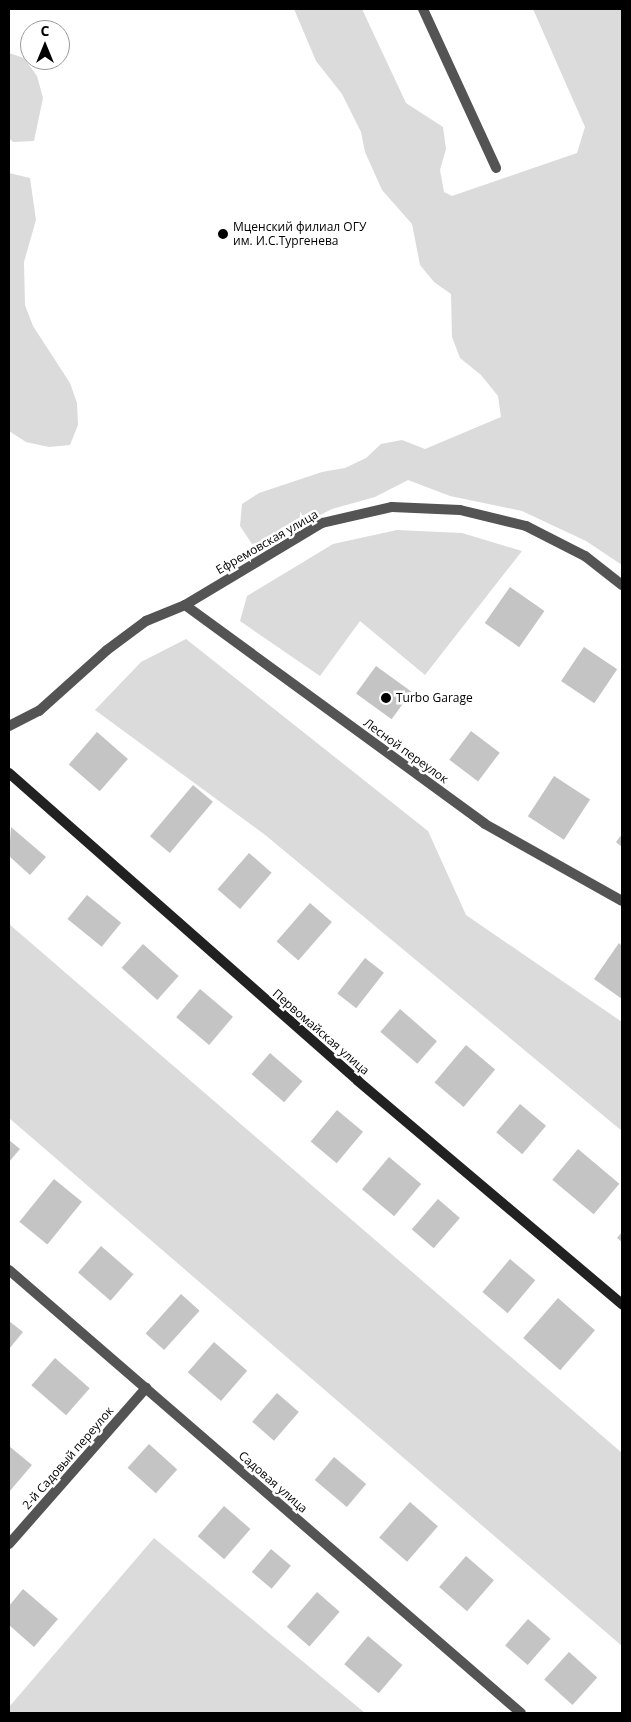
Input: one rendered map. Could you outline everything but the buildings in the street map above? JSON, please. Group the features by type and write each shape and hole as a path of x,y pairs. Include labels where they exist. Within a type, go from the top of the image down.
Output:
{"street":[{"path":"423,9 496,168"},
{"name":"Ефремовская улица","path":"9,726 39,711 107,650 146,621 185,605 322,523 392,507 460,510 526,526 585,556 622,585"},
{"name":"Лесной переулок","path":"185,605 485,824 622,902"},
{"name":"Первомайская улица","path":"9,773 358,1081 622,1304"},
{"name":"Садовая улица","path":"9,1270 521,1713"},
{"name":"2-й Садовый переулок","path":"9,1544 146,1388"}],"shaded area":[{"path":"294,9 362,9 406,103 443,127 446,149 440,170 444,192 452,196 577,153 585,127 533,9 622,9 622,565 586,541 522,511 450,496 408,480 375,497 332,509 273,539 252,544 240,526 242,504 259,493 322,472 345,468 366,458 381,444 402,440 425,449 501,417 498,396 481,375 460,358 452,337 451,294 434,282 420,265 412,224 382,190 365,152 361,132 342,94 316,61"},
{"path":"9,53 20,57 20,70 33,70 37,76 43,98 34,141 13,142 9,138"},
{"path":"9,173 30,178 36,220 24,262 25,305 33,326 70,383 77,403 78,425 70,445 49,447 26,442 9,431"},
{"path":"397,530 462,533 522,551 425,675 360,621 320,676 240,621 247,596 333,544"},
{"path":"186,639 428,831 466,915 622,1022 622,1131 264,834 95,710 141,662"},
{"path":"9,924 622,1453 622,1646 9,1118"},
{"path":"154,1538 365,1713 9,1713 9,1707"}],"place":[{"name":"Мценский филиал ОГУ им. И.С.Тургенева","path":"223,234"},
{"name":"Turbo Garage","path":"386,698"}]}
